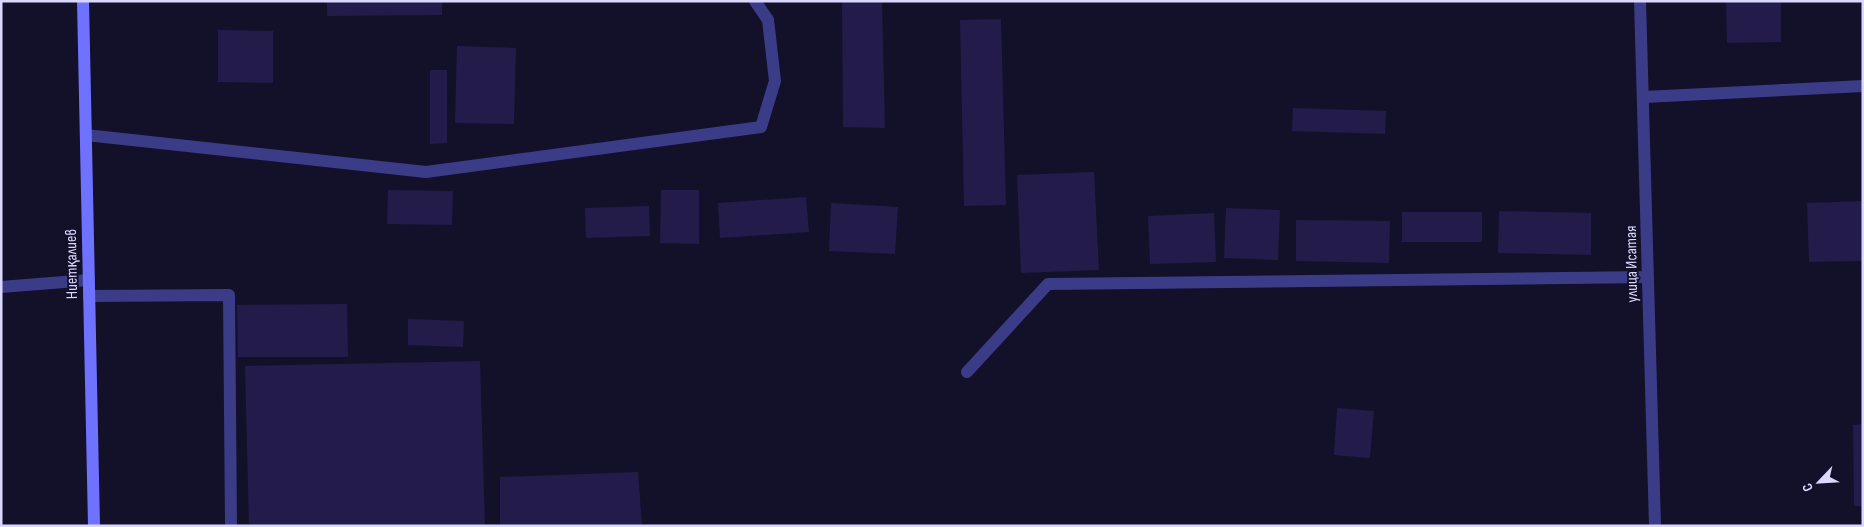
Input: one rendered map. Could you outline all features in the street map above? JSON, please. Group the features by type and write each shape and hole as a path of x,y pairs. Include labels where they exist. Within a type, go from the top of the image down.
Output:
{"street":[{"name":"Ниетқалиев","path":"83,1 94,526"},
{"path":"86,135 426,172 761,127 775,81 768,20 755,1"},
{"name":"улица Исатая","path":"1640,1 1655,526"},
{"path":"1644,97 1863,86"},
{"path":"967,372 1048,284 1648,277"},
{"path":"1,287 89,280"},
{"path":"89,296 229,295 231,526"}],"building":[{"path":"327,1 442,1 442,15 327,16"},
{"path":"842,1 882,1 885,128 843,127"},
{"path":"1726,1 1781,1 1781,42 1727,43"},
{"path":"1001,19 1006,205 964,206 960,20"},
{"path":"218,30 273,31 273,83 218,82"},
{"path":"457,46 516,48 514,124 455,123"},
{"path":"430,70 447,70 447,143 430,144"},
{"path":"1293,108 1386,111 1385,134 1292,131"},
{"path":"1094,172 1099,270 1021,273 1017,175"},
{"path":"388,190 453,191 452,225 387,224"},
{"path":"661,190 699,190 699,244 660,243"},
{"path":"806,197 809,232 720,238 718,203"},
{"path":"1863,201 1863,261 1809,262 1807,203"},
{"path":"831,203 898,207 895,254 829,251"},
{"path":"649,206 650,236 586,238 585,208"},
{"path":"1226,208 1280,210 1278,260 1224,258"},
{"path":"1499,211 1591,213 1591,255 1498,253"},
{"path":"1402,212 1482,212 1482,242 1402,242"},
{"path":"1214,213 1216,262 1150,264 1148,216"},
{"path":"1296,220 1390,221 1389,263 1296,261"},
{"path":"347,304 348,357 238,357 237,305"},
{"path":"408,319 464,321 463,347 408,345"},
{"path":"480,361 485,526 249,526 245,366"},
{"path":"1337,408 1374,411 1370,458 1334,455"},
{"path":"1863,424 1863,506 1854,506 1853,425"},
{"path":"638,472 642,525 500,525 500,477"}]}
